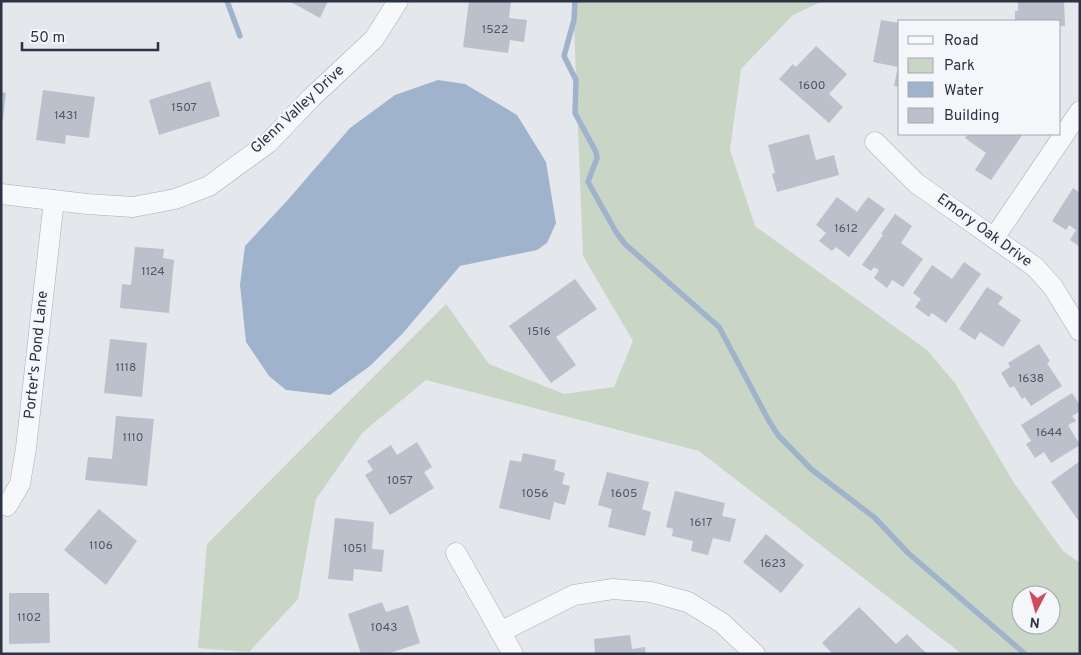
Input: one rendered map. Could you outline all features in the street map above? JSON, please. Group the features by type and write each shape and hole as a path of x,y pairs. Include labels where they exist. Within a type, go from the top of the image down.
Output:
{"street":[{"name":"Glenn Valley Drive","path":"1,194 133,207 175,199 209,186 268,143 311,98 374,39 398,1"},
{"path":"994,238 1080,111"},
{"name":"Emory Oak Drive","path":"875,142 916,182 1035,267 1053,287 1080,331"},
{"name":"Porter's Pond Lane","path":"7,506 20,484 26,448 54,200"},
{"path":"456,553 513,654"},
{"path":"500,632 574,595 613,589 651,592 688,602 722,623 755,654"}],"green space":[{"path":"573,1 823,1 793,15 741,69 730,150 755,226 927,350 955,383 1014,483 1063,551 1080,563 1080,654 962,654 699,451 426,380 363,432 316,499 298,599 249,652 198,648 207,544 446,304 489,364 564,394 614,387 633,341 583,256"}],"water":[{"path":"438,80 465,84 517,115 546,162 556,223 547,243 537,250 460,266 403,333 370,366 330,395 286,390 269,376 246,342 240,285 245,246 350,128 395,95"}],"building":[{"path":"289,1 328,1 320,18"},
{"path":"469,1 511,1 509,18 527,20 524,42 510,40 508,53 463,47"},
{"path":"1018,1 1064,1 1065,26 1061,26 1061,20 1015,20 1015,11 1018,11"},
{"path":"881,20 898,23 898,67 873,62"},
{"path":"816,46 847,74 829,94 843,107 829,123 779,79 793,64 796,67"},
{"path":"898,67 898,87 894,86"},
{"path":"210,81 220,116 159,135 149,100"},
{"path":"43,90 95,97 89,138 66,135 65,144 36,140"},
{"path":"1,92 6,93 3,120 1,120"},
{"path":"809,134 816,160 834,155 839,175 777,192 772,174 775,173 768,145"},
{"path":"967,135 1022,135 991,180 975,170 986,153 965,138"},
{"path":"1073,188 1080,193 1080,247 1070,240 1076,230 1069,225 1066,230 1052,221"},
{"path":"837,197 857,212 868,197 885,209 849,257 836,247 832,251 819,241 826,233 816,225"},
{"path":"895,214 912,226 901,243 923,259 903,287 892,280 887,288 874,278 879,270 874,267 871,271 862,265"},
{"path":"135,247 164,249 163,258 174,260 169,313 120,308 122,284 131,285"},
{"path":"964,262 981,274 946,323 932,313 929,317 915,307 921,299 913,293 932,265 952,279"},
{"path":"575,279 597,309 556,337 576,365 551,383 509,326"},
{"path":"987,287 1003,297 998,304 1021,320 1003,347 980,332 975,340 959,329"},
{"path":"110,339 147,343 142,397 104,393"},
{"path":"1039,344 1050,361 1047,363 1062,386 1031,406 1025,397 1022,399 1014,386 1010,388 1001,373 1010,367 1008,363"},
{"path":"1072,393 1080,405 1080,411 1072,416 1076,421 1068,425 1080,445 1051,463 1044,452 1035,458 1026,444 1031,441 1021,425"},
{"path":"116,416 154,419 147,486 85,480 88,457 112,459"},
{"path":"417,442 432,467 424,472 434,488 390,515 365,475 373,470 367,461 391,445 397,455"},
{"path":"523,453 556,460 554,470 565,473 562,484 570,486 565,505 554,502 550,520 499,508 510,460 521,462"},
{"path":"1080,461 1080,519 1078,520 1051,482"},
{"path":"607,472 649,482 642,509 651,512 645,536 608,527 612,509 598,505"},
{"path":"675,491 725,503 722,516 736,519 730,542 713,538 708,555 691,551 693,541 672,536 673,529 666,527"},
{"path":"99,509 137,541 106,585 64,550"},
{"path":"335,518 374,522 372,549 384,550 382,572 354,569 353,581 328,579"},
{"path":"766,534 804,565 781,593 743,562"},
{"path":"9,593 49,593 50,643 9,644"},
{"path":"382,602 386,612 408,605 420,643 387,654 361,654 348,614"},
{"path":"859,607 896,644 907,634 927,654 890,654 888,652 886,654 833,654 822,643"},
{"path":"630,635 632,649 645,647 646,654 595,654 594,639"}],"waterway":[{"path":"227,1 240,36"},
{"path":"575,1 574,20 564,56 576,80 575,113 596,152 597,158 588,182 616,232 625,244 719,327 778,435 811,469 875,518 908,553 1025,654"}]}
